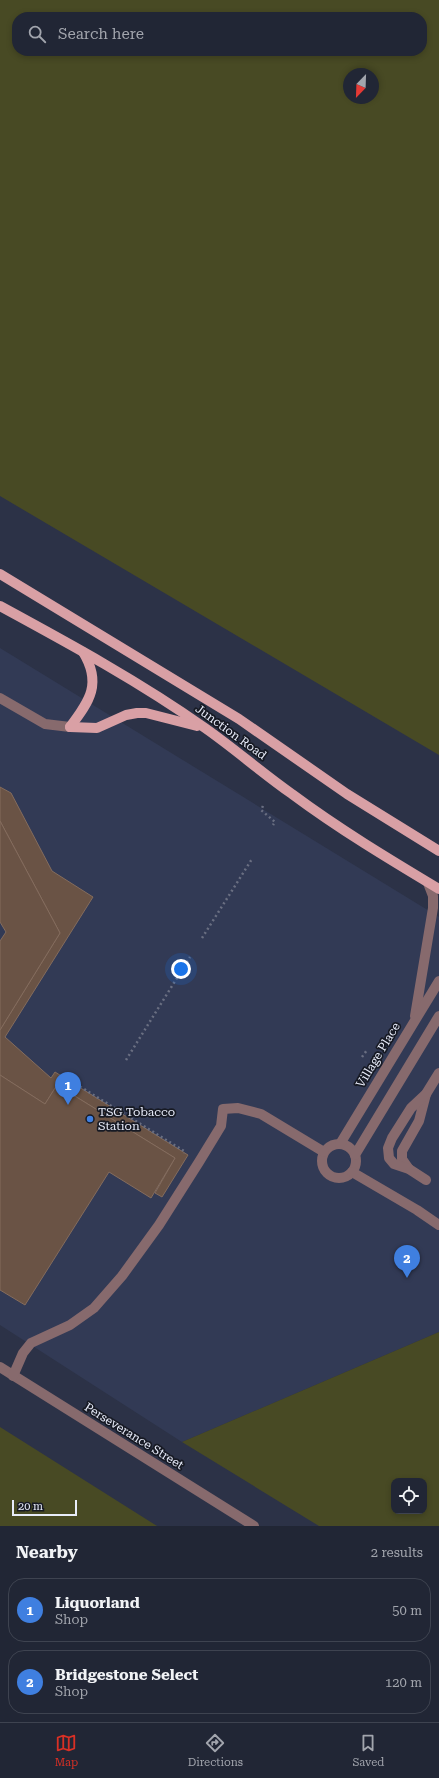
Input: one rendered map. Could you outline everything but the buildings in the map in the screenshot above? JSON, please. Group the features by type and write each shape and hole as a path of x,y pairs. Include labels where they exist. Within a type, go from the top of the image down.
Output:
{"main road":[{"name":"Junction Road","path":"0,574 238,720 346,794 439,851"},
{"name":"Junction Road","path":"0,606 83,652 205,727 291,794 350,835 439,889"},
{"path":"70,727 85,707 90,698 92,689 91,669 83,652"},
{"path":"70,727 97,728 126,715 137,713 146,713 205,727"}],"street":[{"path":"0,698 45,724 70,727"},
{"path":"414,1020 433,908 433,896 428,883"},
{"name":"Village Place","path":"340,1144 439,981"},
{"path":"354,1154 439,1016"},
{"path":"409,1169 402,1159 402,1151 419,1121 426,1094 439,1072"},
{"path":"426,1094 411,1108 388,1144 388,1155 394,1164 409,1169 426,1180"},
{"path":"13,1376 23,1353 31,1343 70,1325 94,1308 122,1276 159,1225 221,1126 223,1109 238,1108 261,1114 324,1152"},
{"path":"340,1144 346,1145 354,1154 356,1161 352,1172 341,1178 329,1175 322,1165 324,1152 333,1145 340,1144"},
{"path":"352,1172 417,1210 439,1225"},
{"name":"Perseverance Street","path":"0,1367 254,1526"}],"path":[{"path":"263,806 261,810 275,822 273,826"},
{"path":"202,938 252,859"},
{"path":"126,1060 190,957"},
{"path":"362,1057 367,1050"},
{"path":"63,1076 184,1151 185,1157"}],"shaded area":[{"path":"0,648 439,917 439,1332 182,1442 0,1325"}],"green space":[{"path":"0,0 439,0 439,755 0,496"},
{"path":"439,1332 439,1526 319,1526 182,1442"},
{"path":"0,1427 157,1526 0,1526"}],"place":[{"name":"Liquorland","path":"68,1105"},
{"name":"TSG Tobacco Station","path":"90,1119"},
{"name":"Bridgestone Select","path":"407,1278"}]}
